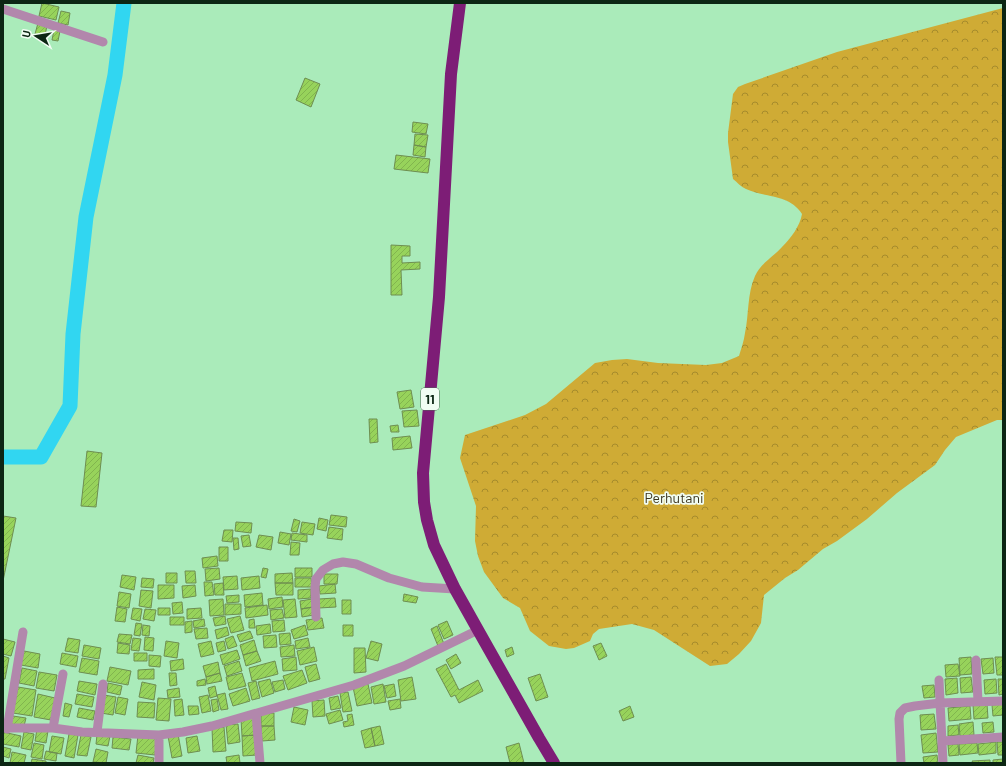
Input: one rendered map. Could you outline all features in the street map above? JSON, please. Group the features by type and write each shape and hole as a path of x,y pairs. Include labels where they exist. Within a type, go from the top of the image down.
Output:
{"highway":[{"name":"11","path":"460,3 451,74 439,297 423,473 425,508 434,545 455,589 554,763"}],"street":[{"path":"3,9 103,42"},
{"path":"316,618 316,579 323,570 333,564 343,562 356,564 390,578 422,587 455,589"},
{"path":"23,632 5,728 52,728 159,735 212,726 354,685 397,669 478,630"},
{"path":"976,660 978,702"},
{"path":"52,728 63,674"},
{"path":"939,680 943,763"},
{"path":"97,732 103,684"},
{"path":"901,763 899,724 900,713 907,707 940,703 1003,701"},
{"path":"256,714 260,763"},
{"path":"159,735 159,763"},
{"path":"942,741 1003,737"}],"green space":[{"name":"Perhutani","path":"1003,8 1003,420 997,420 956,437 935,465 897,493 867,519 837,541 823,549 764,595 761,623 751,641 727,664 710,666 654,630 632,624 599,629 593,634 590,641 574,648 566,649 549,646 530,631 520,608 503,598 484,572 478,556 475,541 476,506 460,458 465,435 525,415 546,404 595,363 627,359 658,363 706,365 722,363 739,356 745,336 748,304 752,283 755,276 764,264 779,251 792,236 802,214 791,203 777,197 746,189 733,179 728,133 733,94 738,87 837,52"}],"building":[{"path":"42,3 59,7 56,20 39,16"},
{"path":"61,11 70,13 68,25 58,23"},
{"path":"38,23 47,25 45,36 35,34"},
{"path":"54,30 60,31 58,41 52,40"},
{"path":"305,78 320,84 311,107 296,100"},
{"path":"413,122 428,124 426,134 412,132"},
{"path":"415,134 428,135 426,147 414,145"},
{"path":"414,145 426,147 425,157 413,155"},
{"path":"396,155 430,159 428,173 394,169"},
{"path":"391,245 410,246 410,256 402,256 402,263 420,262 420,269 401,270 402,295 391,295"},
{"path":"411,390 414,407 400,409 397,392"},
{"path":"417,410 419,426 404,427 402,411"},
{"path":"369,419 377,419 378,442 370,443"},
{"path":"398,425 399,432 391,432 390,426"},
{"path":"410,436 412,448 393,450 392,438"},
{"path":"87,451 102,453 96,507 81,506"},
{"path":"331,515 347,517 346,527 329,525"},
{"path":"3,516 16,518 3,581"},
{"path":"319,518 328,520 326,531 317,529"},
{"path":"294,519 300,521 297,532 291,531"},
{"path":"236,522 252,523 251,533 235,531"},
{"path":"302,522 315,524 313,535 300,533"},
{"path":"329,527 343,529 342,540 327,538"},
{"path":"224,530 233,530 232,542 222,541"},
{"path":"280,532 291,534 289,545 278,543"},
{"path":"292,533 307,535 307,542 291,540"},
{"path":"249,535 251,546 243,547 241,536"},
{"path":"259,535 273,537 271,550 256,547"},
{"path":"233,538 238,538 239,549 234,550"},
{"path":"291,542 300,543 299,555 290,555"},
{"path":"219,547 228,547 228,561 219,561"},
{"path":"217,556 218,566 203,568 202,558"},
{"path":"219,568 220,579 206,581 205,569"},
{"path":"263,568 268,569 266,578 261,577"},
{"path":"295,568 312,568 312,577 295,577"},
{"path":"185,571 195,571 196,583 186,583"},
{"path":"166,573 177,573 177,583 166,583"},
{"path":"292,573 293,583 275,583 275,574"},
{"path":"324,574 338,574 337,584 324,584"},
{"path":"122,575 136,577 134,590 120,587"},
{"path":"237,576 238,589 224,590 223,577"},
{"path":"259,576 260,588 242,590 241,578"},
{"path":"142,578 154,579 153,588 141,587"},
{"path":"295,578 311,578 312,587 295,587"},
{"path":"204,582 212,582 214,595 205,596"},
{"path":"223,583 224,595 215,595 214,584"},
{"path":"275,583 293,583 293,595 276,595"},
{"path":"335,584 336,593 320,594 319,586"},
{"path":"158,585 174,585 174,598 158,599"},
{"path":"195,585 196,596 183,598 182,586"},
{"path":"311,589 311,598 298,599 298,590"},
{"path":"141,590 153,591 151,608 139,606"},
{"path":"119,592 131,594 129,608 117,606"},
{"path":"262,593 263,605 245,607 244,595"},
{"path":"404,594 418,597 416,603 403,601"},
{"path":"239,595 239,602 227,603 226,596"},
{"path":"282,597 283,607 269,609 268,599"},
{"path":"335,598 336,607 319,608 319,599"},
{"path":"223,599 224,615 210,616 209,600"},
{"path":"295,599 297,617 285,618 283,600"},
{"path":"312,599 313,607 301,609 300,601"},
{"path":"342,600 351,600 351,614 342,614"},
{"path":"182,602 183,613 173,614 172,603"},
{"path":"225,604 241,604 241,614 225,615"},
{"path":"267,605 268,615 246,618 245,608"},
{"path":"117,607 127,609 125,622 115,621"},
{"path":"313,607 314,615 302,617 301,609"},
{"path":"133,608 142,609 140,621 131,619"},
{"path":"158,608 170,608 170,615 158,615"},
{"path":"201,608 202,618 187,619 187,609"},
{"path":"145,609 156,610 154,621 143,619"},
{"path":"282,609 284,618 271,620 270,610"},
{"path":"225,616 226,624 215,626 213,618"},
{"path":"240,616 244,630 231,633 227,619"},
{"path":"170,617 184,617 184,625 170,625"},
{"path":"322,618 324,628 308,630 306,620"},
{"path":"204,619 205,626 194,628 193,621"},
{"path":"254,619 255,628 249,628 249,620"},
{"path":"284,620 285,631 273,632 272,621"},
{"path":"192,621 192,632 185,633 185,622"},
{"path":"447,621 453,635 444,639 438,625"},
{"path":"136,623 142,624 140,636 134,635"},
{"path":"270,624 271,633 257,635 256,626"},
{"path":"143,625 150,626 149,636 142,635"},
{"path":"305,625 308,635 294,639 291,630"},
{"path":"343,625 353,625 353,636 343,636"},
{"path":"437,626 444,644 438,646 431,629"},
{"path":"227,627 229,635 217,639 215,630"},
{"path":"207,628 208,638 196,639 194,629"},
{"path":"250,631 253,638 240,642 237,635"},
{"path":"290,633 291,644 280,645 279,634"},
{"path":"119,634 132,635 130,644 117,642"},
{"path":"276,635 277,647 264,648 263,636"},
{"path":"233,636 237,646 228,649 225,639"},
{"path":"145,637 154,638 153,651 144,650"},
{"path":"68,638 80,640 78,653 65,651"},
{"path":"133,638 141,639 139,651 131,650"},
{"path":"308,638 310,647 296,649 295,641"},
{"path":"3,639 15,642 11,656 3,654"},
{"path":"254,640 257,651 243,655 240,645"},
{"path":"166,641 179,643 177,658 164,656"},
{"path":"211,641 214,654 201,657 198,644"},
{"path":"224,641 226,650 218,652 216,643"},
{"path":"371,641 382,644 378,661 366,658"},
{"path":"118,643 130,645 129,654 117,653"},
{"path":"601,643 607,656 599,660 593,646"},
{"path":"84,645 101,648 99,659 82,656"},
{"path":"294,645 295,656 281,657 280,647"},
{"path":"314,647 317,661 300,665 297,651"},
{"path":"512,647 514,654 507,657 505,650"},
{"path":"354,648 365,648 366,672 354,673"},
{"path":"237,650 240,659 223,665 220,655"},
{"path":"24,651 40,654 38,668 21,665"},
{"path":"257,651 261,661 246,666 243,655"},
{"path":"62,653 78,656 76,667 60,664"},
{"path":"134,653 147,653 147,661 134,661"},
{"path":"456,654 461,663 451,669 446,660"},
{"path":"149,655 161,656 160,667 149,666"},
{"path":"3,656 9,658 5,679 3,679"},
{"path":"296,657 297,670 283,671 282,659"},
{"path":"971,657 972,674 960,675 959,658"},
{"path":"995,657 1003,657 1003,675 997,675"},
{"path":"82,658 99,661 97,675 79,672"},
{"path":"993,658 994,673 983,674 981,659"},
{"path":"183,659 184,669 171,671 170,661"},
{"path":"239,661 242,671 227,676 224,666"},
{"path":"275,661 278,674 252,681 249,668"},
{"path":"218,662 220,673 206,677 203,666"},
{"path":"316,664 320,679 309,682 305,667"},
{"path":"446,664 459,690 478,680 483,691 459,703 455,695 451,697 436,669"},
{"path":"958,664 960,676 946,677 945,665"},
{"path":"110,667 131,671 128,685 107,681"},
{"path":"22,668 37,671 34,686 19,683"},
{"path":"154,669 154,679 138,679 138,670"},
{"path":"302,670 307,683 288,690 283,676"},
{"path":"39,672 57,675 54,691 36,688"},
{"path":"169,673 176,673 177,685 170,686"},
{"path":"220,673 222,681 207,684 206,677"},
{"path":"242,673 246,686 229,690 226,677"},
{"path":"540,674 548,697 536,701 528,678"},
{"path":"412,677 416,699 401,701 398,680"},
{"path":"971,677 973,692 961,693 960,678"},
{"path":"957,678 958,693 946,695 945,679"},
{"path":"205,679 206,685 197,686 197,681"},
{"path":"270,679 274,693 262,697 258,682"},
{"path":"996,679 997,693 985,694 984,680"},
{"path":"998,679 1003,679 1003,694 999,695"},
{"path":"283,680 285,689 275,692 272,682"},
{"path":"79,681 97,684 95,695 77,691"},
{"path":"256,681 260,698 252,700 248,683"},
{"path":"142,682 156,685 154,700 139,697"},
{"path":"108,683 122,686 120,695 107,692"},
{"path":"368,684 372,703 357,706 353,687"},
{"path":"383,684 386,702 374,704 371,687"},
{"path":"394,684 396,696 387,698 384,686"},
{"path":"934,685 935,697 924,698 922,686"},
{"path":"215,686 217,696 210,698 208,688"},
{"path":"18,687 36,690 32,716 13,713"},
{"path":"179,688 180,697 168,698 167,690"},
{"path":"246,688 250,701 233,706 229,694"},
{"path":"348,692 352,711 343,712 340,693"},
{"path":"225,693 228,709 221,710 217,695"},
{"path":"38,694 55,698 51,720 34,717"},
{"path":"77,694 94,697 92,707 75,704"},
{"path":"104,695 116,697 113,715 101,713"},
{"path":"208,695 211,711 202,713 199,697"},
{"path":"338,696 341,708 331,710 329,698"},
{"path":"118,697 128,699 125,715 115,713"},
{"path":"158,698 171,699 169,721 156,720"},
{"path":"182,699 184,715 175,716 174,700"},
{"path":"217,699 219,710 213,712 211,700"},
{"path":"400,699 401,708 390,710 388,701"},
{"path":"324,700 325,716 313,717 312,701"},
{"path":"138,702 155,703 154,718 137,717"},
{"path":"65,703 72,705 69,717 63,716"},
{"path":"987,704 988,718 974,719 973,705"},
{"path":"1003,704 1003,715 993,716 992,705"},
{"path":"188,706 198,706 199,714 189,715"},
{"path":"630,706 634,717 623,721 619,711"},
{"path":"970,706 971,719 949,721 948,708"},
{"path":"294,707 308,710 305,725 291,722"},
{"path":"79,708 95,711 93,720 77,717"},
{"path":"340,710 343,720 329,724 326,714"},
{"path":"274,713 274,726 261,726 261,714"},
{"path":"352,714 354,725 344,727 343,722 348,721 347,715"},
{"path":"934,714 936,729 921,730 920,715"},
{"path":"13,716 26,718 24,726 11,724"},
{"path":"255,718 256,735 242,736 241,719"},
{"path":"973,722 974,735 960,736 959,724"},
{"path":"993,722 994,732 983,733 982,723"},
{"path":"238,724 240,742 228,744 226,725"},
{"path":"958,725 959,735 948,736 948,726"},
{"path":"261,726 274,726 275,740 262,741"},
{"path":"380,726 384,744 375,746 371,728"},
{"path":"224,727 226,751 213,752 212,728"},
{"path":"371,728 375,746 365,748 361,731"},
{"path":"37,729 48,731 46,743 35,741"},
{"path":"3,732 21,736 19,747 3,744"},
{"path":"24,732 34,734 31,750 21,748"},
{"path":"936,733 938,752 923,753 921,735"},
{"path":"69,734 78,735 74,758 65,756"},
{"path":"178,734 182,756 172,758 168,736"},
{"path":"81,735 91,737 87,756 77,755"},
{"path":"97,735 110,736 108,746 96,744"},
{"path":"138,735 157,737 155,755 136,753"},
{"path":"256,735 257,755 243,756 242,736"},
{"path":"52,736 64,738 61,754 49,752"},
{"path":"197,736 200,751 188,753 186,738"},
{"path":"113,737 131,739 129,750 112,748"},
{"path":"996,742 996,753 979,755 978,744"},
{"path":"997,742 1003,742 1003,755 998,755"},
{"path":"34,743 44,745 42,759 31,757"},
{"path":"519,743 524,763 510,763 506,747"},
{"path":"977,743 978,753 960,755 959,744"},
{"path":"958,744 959,755 949,756 948,745"},
{"path":"3,747 11,749 9,758 3,756"},
{"path":"96,749 108,752 106,763 93,762"},
{"path":"46,751 57,753 56,761 44,759"},
{"path":"12,752 26,755 24,763 10,763"},
{"path":"138,755 154,758 153,763 136,763"},
{"path":"239,755 240,763 227,763 226,757"},
{"path":"937,755 938,763 924,763 923,757"},
{"path":"32,759 46,761 46,763 31,763"},
{"path":"1003,759 1003,763 993,763 993,760"},
{"path":"990,760 990,763 973,763 972,761"}],"waterway":[{"path":"3,457 41,457 70,406 73,334 86,217 115,75 124,3"}]}
